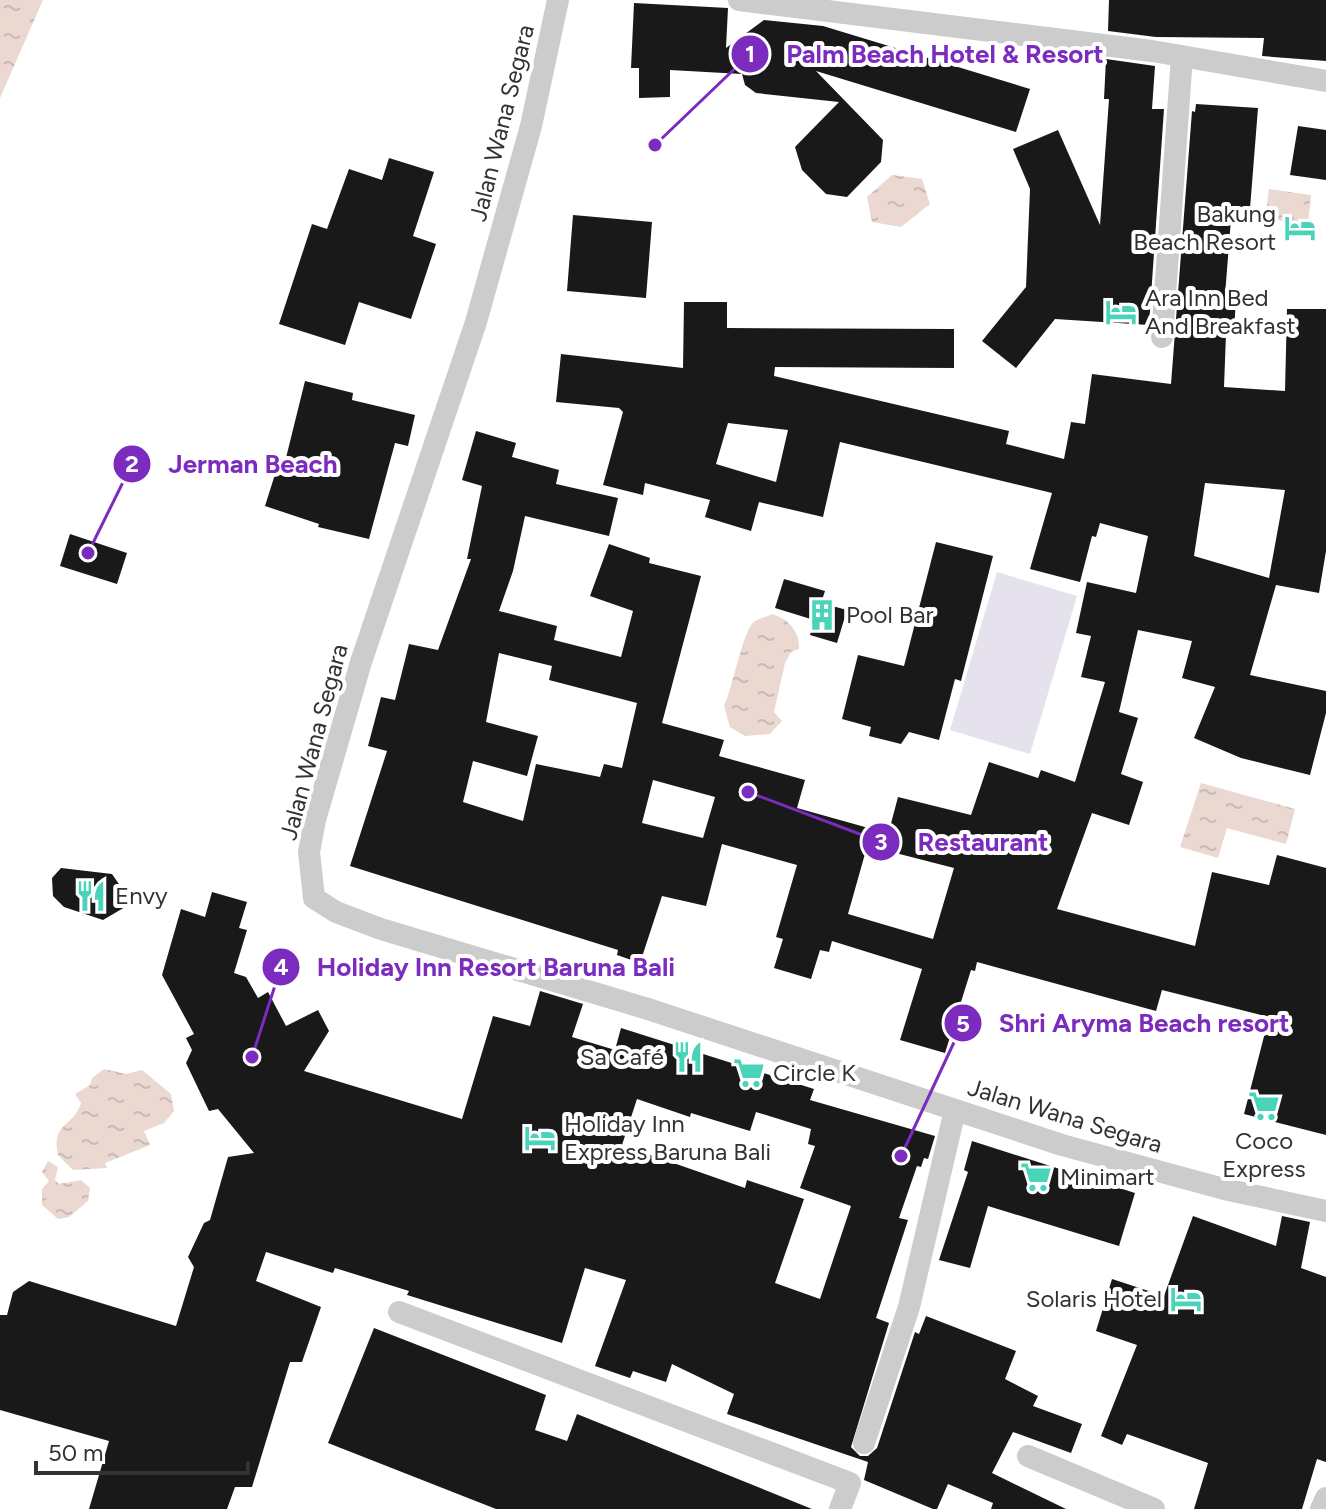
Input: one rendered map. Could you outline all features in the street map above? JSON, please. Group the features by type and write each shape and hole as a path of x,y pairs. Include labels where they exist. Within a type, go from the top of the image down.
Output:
{"street":[{"name":"Jalan Wana Segara","path":"558,0 531,126 476,322 361,662 315,820 309,852 314,898 336,912 381,929 633,1004 1062,1145 1224,1189 1326,1211"},
{"path":"739,0 1182,56 1326,81"},
{"path":"1162,337 1182,56"},
{"path":"864,1443 909,1307 955,1110"},
{"path":"399,1312 850,1483 840,1509"},
{"path":"1028,1456 1154,1509"},
{"path":"1321,1509 1326,1498"}],"shaded area":[{"path":"997,572 1077,596 1030,754 950,730"}],"water":[{"path":"0,0 43,0 0,98"},
{"path":"892,175 922,179 930,204 901,227 872,222 867,197"},
{"path":"1269,189 1311,195 1308,224 1265,219"},
{"path":"772,614 792,627 798,637 799,649 791,652 785,663 774,712 782,721 770,734 745,736 730,727 724,706 750,627"},
{"path":"1201,783 1295,809 1286,844 1227,828 1218,858 1180,847"},
{"path":"104,1069 126,1074 142,1070 171,1094 174,1111 164,1123 144,1131 150,1145 105,1163 107,1168 73,1170 58,1155 58,1136 78,1111 81,1103 75,1094 90,1085 92,1078"},
{"path":"48,1161 58,1167 55,1180 59,1184 81,1180 90,1188 88,1201 69,1217 58,1219 42,1205 42,1189 49,1181 42,1172"}],"building":[{"path":"1109,0 1326,0 1326,61 1262,56 1264,38 1156,37 1108,31"},
{"path":"634,3 728,8 726,48 764,20 823,26 1030,89 1016,132 816,71 883,140 881,162 847,197 826,194 802,170 795,147 839,102 756,93 745,85 742,74 670,70 670,97 639,98 639,68 631,68"},
{"path":"1106,59 1155,66 1152,109 1164,109 1149,325 1055,319 1016,368 982,341 1026,287 1030,189 1013,149 1058,130 1100,225 1109,99 1104,99"},
{"path":"1196,104 1258,108 1249,221 1231,219 1225,295 1236,295 1234,335 1226,334 1224,387 1285,391 1287,309 1326,309 1326,551 1319,593 1276,585 1250,675 1326,691 1326,713 1310,775 1241,758 1194,738 1215,687 1182,678 1192,641 1138,630 1119,712 1138,718 1121,774 1143,782 1129,825 1092,813 1057,909 1195,946 1212,872 1269,885 1277,855 1326,868 1326,1135 1244,1114 1269,1017 1162,990 1156,1011 977,962 975,971 971,970 945,1053 900,1040 922,969 832,941 829,952 820,950 811,979 774,968 783,939 776,937 797,865 722,844 706,906 662,896 640,963 617,955 618,950 350,866 387,751 368,746 381,697 395,700 409,644 438,650 471,559 467,559 482,486 462,480 476,431 516,443 512,457 559,470 556,484 618,498 609,536 525,516 513,571 499,611 557,626 554,640 621,657 633,611 590,596 609,544 650,558 649,563 701,576 662,723 724,740 719,756 805,780 797,808 872,829 848,914 933,939 954,868 884,850 898,797 971,815 989,762 1038,778 1041,770 1075,782 1105,682 1081,677 1091,636 1076,633 1087,582 1136,593 1148,536 1100,523 1096,537 1092,536 1080,582 1030,569 1052,493 840,442 823,517 759,502 751,531 705,517 710,500 645,483 643,495 603,485 623,412 619,408 556,402 561,354 683,368 684,302 727,302 727,328 954,329 954,368 775,367 774,376 1009,431 1006,444 1064,459 1071,422 1085,424 1092,374 1171,384 1192,111 1195,112","holes":["728,423 788,430 776,482 716,464","1205,483 1285,490 1269,578 1194,556","499,653 552,666 549,680 637,703 622,768 604,764 600,777 536,764 523,821 463,802 473,761 527,776 538,736 486,722","653,780 715,797 703,838 642,823"]},
{"path":"1298,126 1326,130 1326,180 1290,175"},
{"path":"389,158 434,172 413,236 436,244 411,319 359,302 345,345 279,324 312,224 327,229 349,169 382,180"},
{"path":"573,215 652,222 646,298 567,291"},
{"path":"305,381 353,393 352,400 415,415 408,446 395,443 369,539 318,527 319,524 265,506 277,468 283,470"},
{"path":"70,534 127,553 117,584 60,566"},
{"path":"936,542 993,556 961,681 955,679 939,740 909,732 901,744 869,736 871,727 842,719 858,655 904,666"},
{"name":"Pool Bar","path":"784,579 825,591 821,603 847,610 837,643 810,635 814,620 775,608"},
{"path":"61,868 112,874 132,903 103,920 64,907 53,896 52,878"},
{"path":"212,892 247,902 239,928 247,930 234,973 246,977 258,998 268,992 286,1026 318,1010 329,1031 304,1071 462,1119 493,1016 530,1026 540,991 583,1004 572,1037 615,1050 621,1028 814,1089 810,1100 935,1136 928,1159 924,1158 921,1167 917,1166 899,1218 908,1220 876,1318 889,1323 851,1447 860,1456 868,1456 877,1448 915,1332 919,1334 926,1316 1016,1351 1005,1379 1038,1396 1033,1406 1082,1424 1071,1453 1013,1432 992,1473 1066,1509 991,1509 993,1503 948,1484 937,1509 933,1509 864,1480 868,1462 727,1414 734,1394 672,1364 666,1382 633,1371 630,1378 595,1366 626,1280 585,1268 562,1343 407,1295 409,1291 335,1268 333,1273 266,1252 256,1281 321,1307 302,1362 290,1362 252,1487 235,1487 227,1509 89,1509 109,1441 0,1410 0,1315 7,1315 13,1292 29,1281 176,1326 194,1267 188,1257 204,1223 210,1220 228,1157 254,1153 218,1109 209,1111 186,1063 192,1050 186,1038 194,1034 162,975 181,909 205,917","holes":["637,1099 690,1117 691,1113 750,1131 756,1112 811,1129 808,1144 815,1146 800,1188 851,1206 820,1299 775,1283 804,1199 747,1180 745,1188 622,1145"]},
{"path":"972,1141 1135,1193 1119,1246 988,1206 970,1268 939,1260 968,1172 964,1170"},
{"path":"1193,1216 1276,1246 1282,1216 1310,1222 1301,1268 1326,1277 1326,1462 1317,1459 1302,1509 1194,1509 1208,1463 1127,1434 1122,1445 1101,1436 1137,1345 1096,1331 1112,1279 1164,1296"},
{"path":"374,1328 546,1395 535,1430 567,1441 577,1414 812,1509 496,1509 328,1443"}],"place":[{"name":"Palm Beach Hotel & Resort","path":"655,145"},
{"name":"Bakung Beach Resort","path":"1300,228"},
{"name":"Ara Inn Bed And Breakfast","path":"1121,312"},
{"name":"Jerman Beach","path":"88,553"},
{"name":"Pool Bar","path":"822,615"},
{"name":"Restaurant","path":"748,792"},
{"name":"Envy","path":"91,896"},
{"name":"Holiday Inn Resort Baruna Bali","path":"252,1057"},
{"name":"Sa Café","path":"688,1057"},
{"name":"Circle K","path":"749,1073"},
{"name":"Coco Express","path":"1264,1106"},
{"name":"Holiday Inn Express Baruna Bali","path":"540,1138"},
{"name":"Shri Aryma Beach resort","path":"901,1156"},
{"name":"Minimart","path":"1036,1177"},
{"name":"Solaris Hotel","path":"1186,1299"}]}
